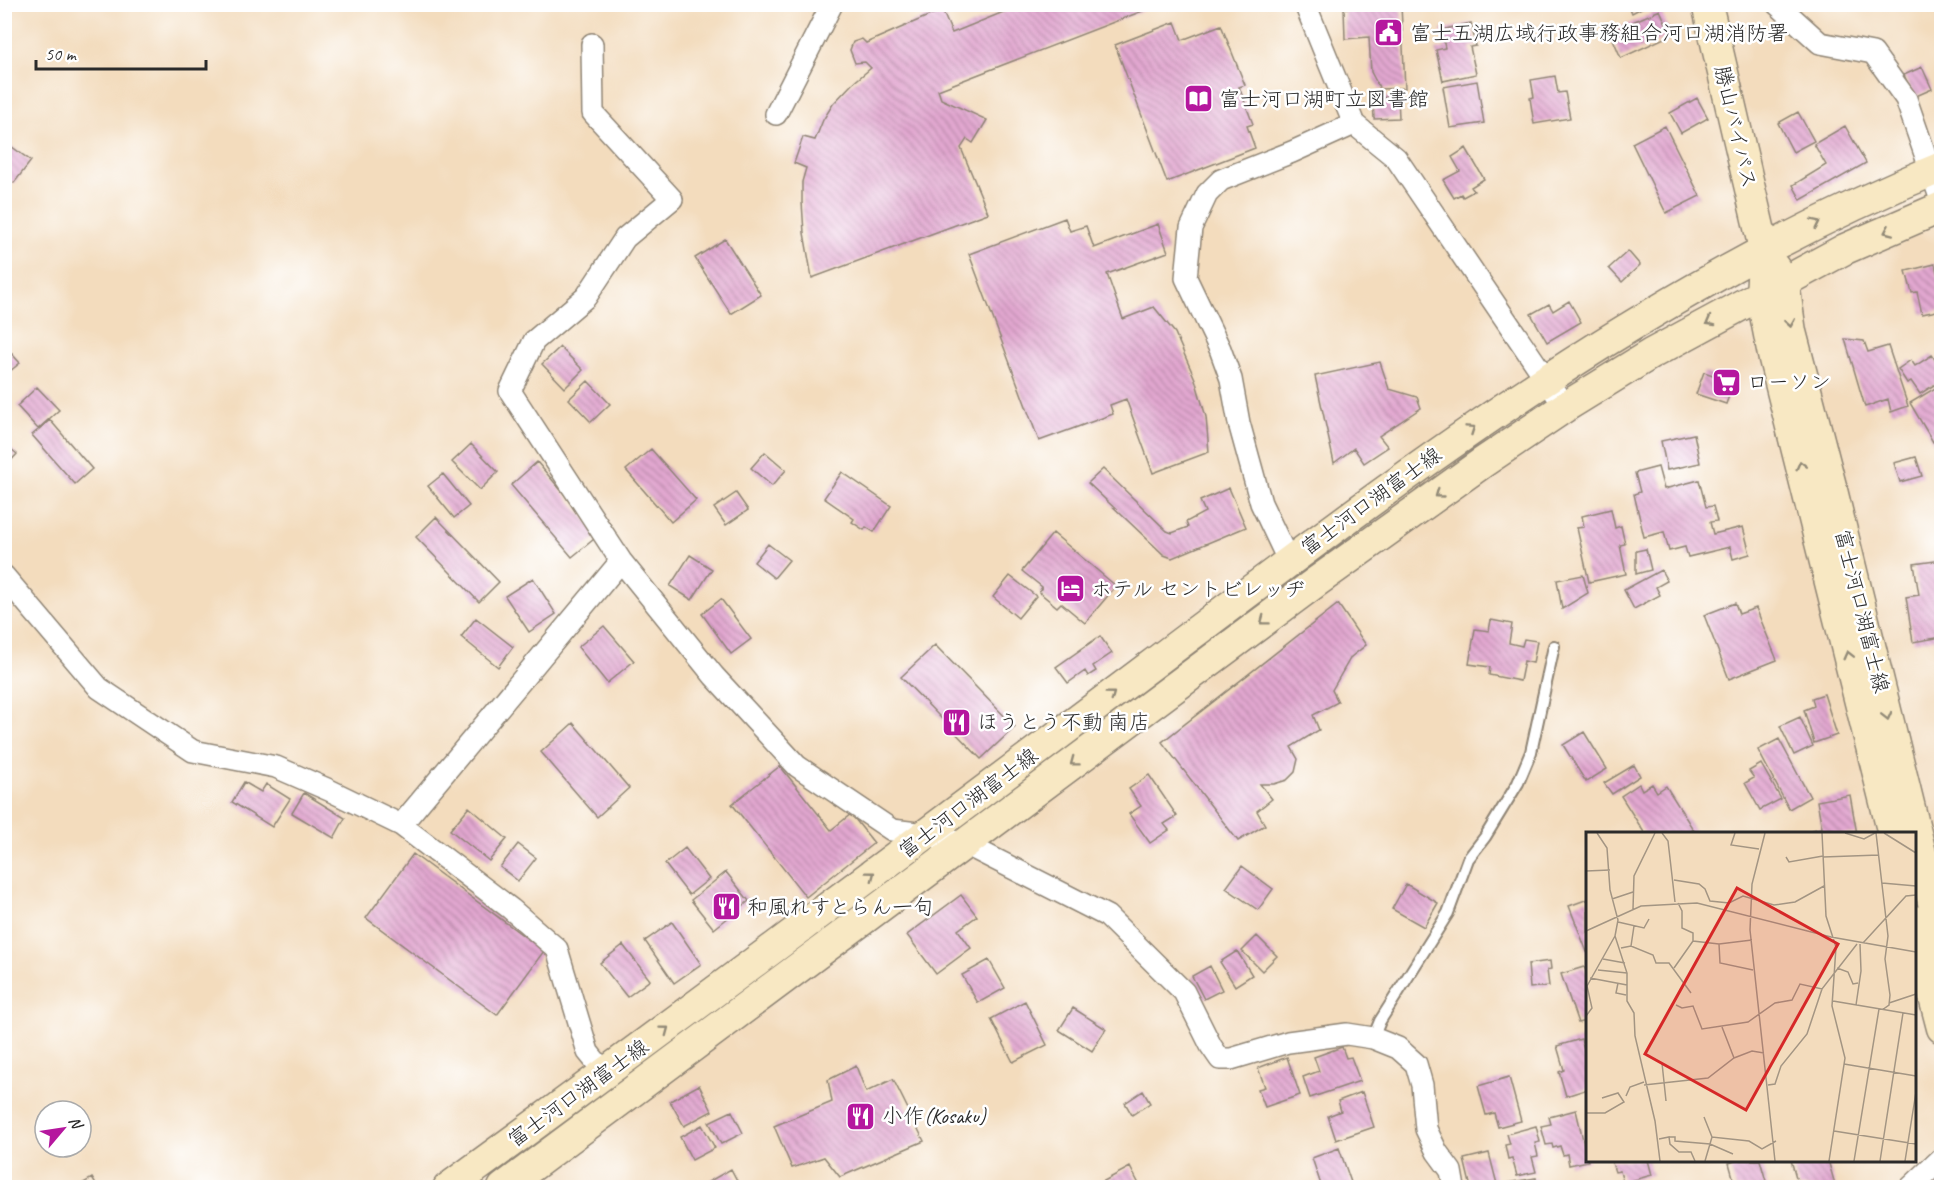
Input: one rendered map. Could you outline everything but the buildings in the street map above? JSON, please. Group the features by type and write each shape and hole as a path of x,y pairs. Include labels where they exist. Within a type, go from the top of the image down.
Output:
{"main road":[{"name":"勝山バイパス","path":"1707,4 1764,249"},
{"name":"富士河口湖富士線","path":"448,1188 1464,434 1546,379 1764,249 1825,218 1936,169"},
{"name":"富士河口湖富士線","path":"503,1188 1336,568 1482,463 1565,407 1651,354 1845,249 1941,205"},
{"name":"富士河口湖富士線","path":"1764,249 1772,289 1773,355 1892,832"},
{"name":"富士河口湖富士線","path":"1772,289 1791,332 1915,832"},
{"name":"富士河口湖富士線","path":"1916,836 1941,939"},
{"path":"1916,929 1941,1028"}],"street":[{"path":"776,114 832,4"},
{"path":"1305,4 1354,124 1396,158 1565,407"},
{"path":"1777,4 1820,44 1873,53 1906,99 1936,169 1941,205"},
{"path":"592,44 594,114 672,199 625,238 586,297 534,341 510,392 621,561 714,676 797,766 892,830 926,834 965,844 1107,916 1184,992 1220,1059 1231,1059 1288,1042 1347,1034 1373,1038 1398,1048 1416,1064 1422,1085 1426,1129 1437,1152 1451,1171 1454,1188"},
{"path":"1289,562 1261,503 1239,423 1232,379 1186,278 1191,228 1207,194 1221,180 1354,124"},
{"path":"401,825 621,561"},
{"path":"4,576 99,688 194,751 276,767 401,825 511,909 557,949 588,1052 605,1073"},
{"path":"1910,1188 1941,1158"}],"lane":[{"path":"1373,1038 1380,1021 1448,913 1468,859 1485,837 1518,783 1531,752 1554,646"}],"place":[{"name":"富士五湖広域行政事務組合河口湖消防署","path":"1389,33"},
{"name":"富士河口湖町立図書館","path":"1198,99"},
{"name":"ローソン","path":"1726,382"},
{"name":"ホテル セントビレッヂ","path":"1070,589"},
{"name":"ほうとう不動 南店","path":"956,722"},
{"name":"和風れすとらん一句","path":"726,907"},
{"name":"小作(Kosaku)","path":"861,1116"}]}
